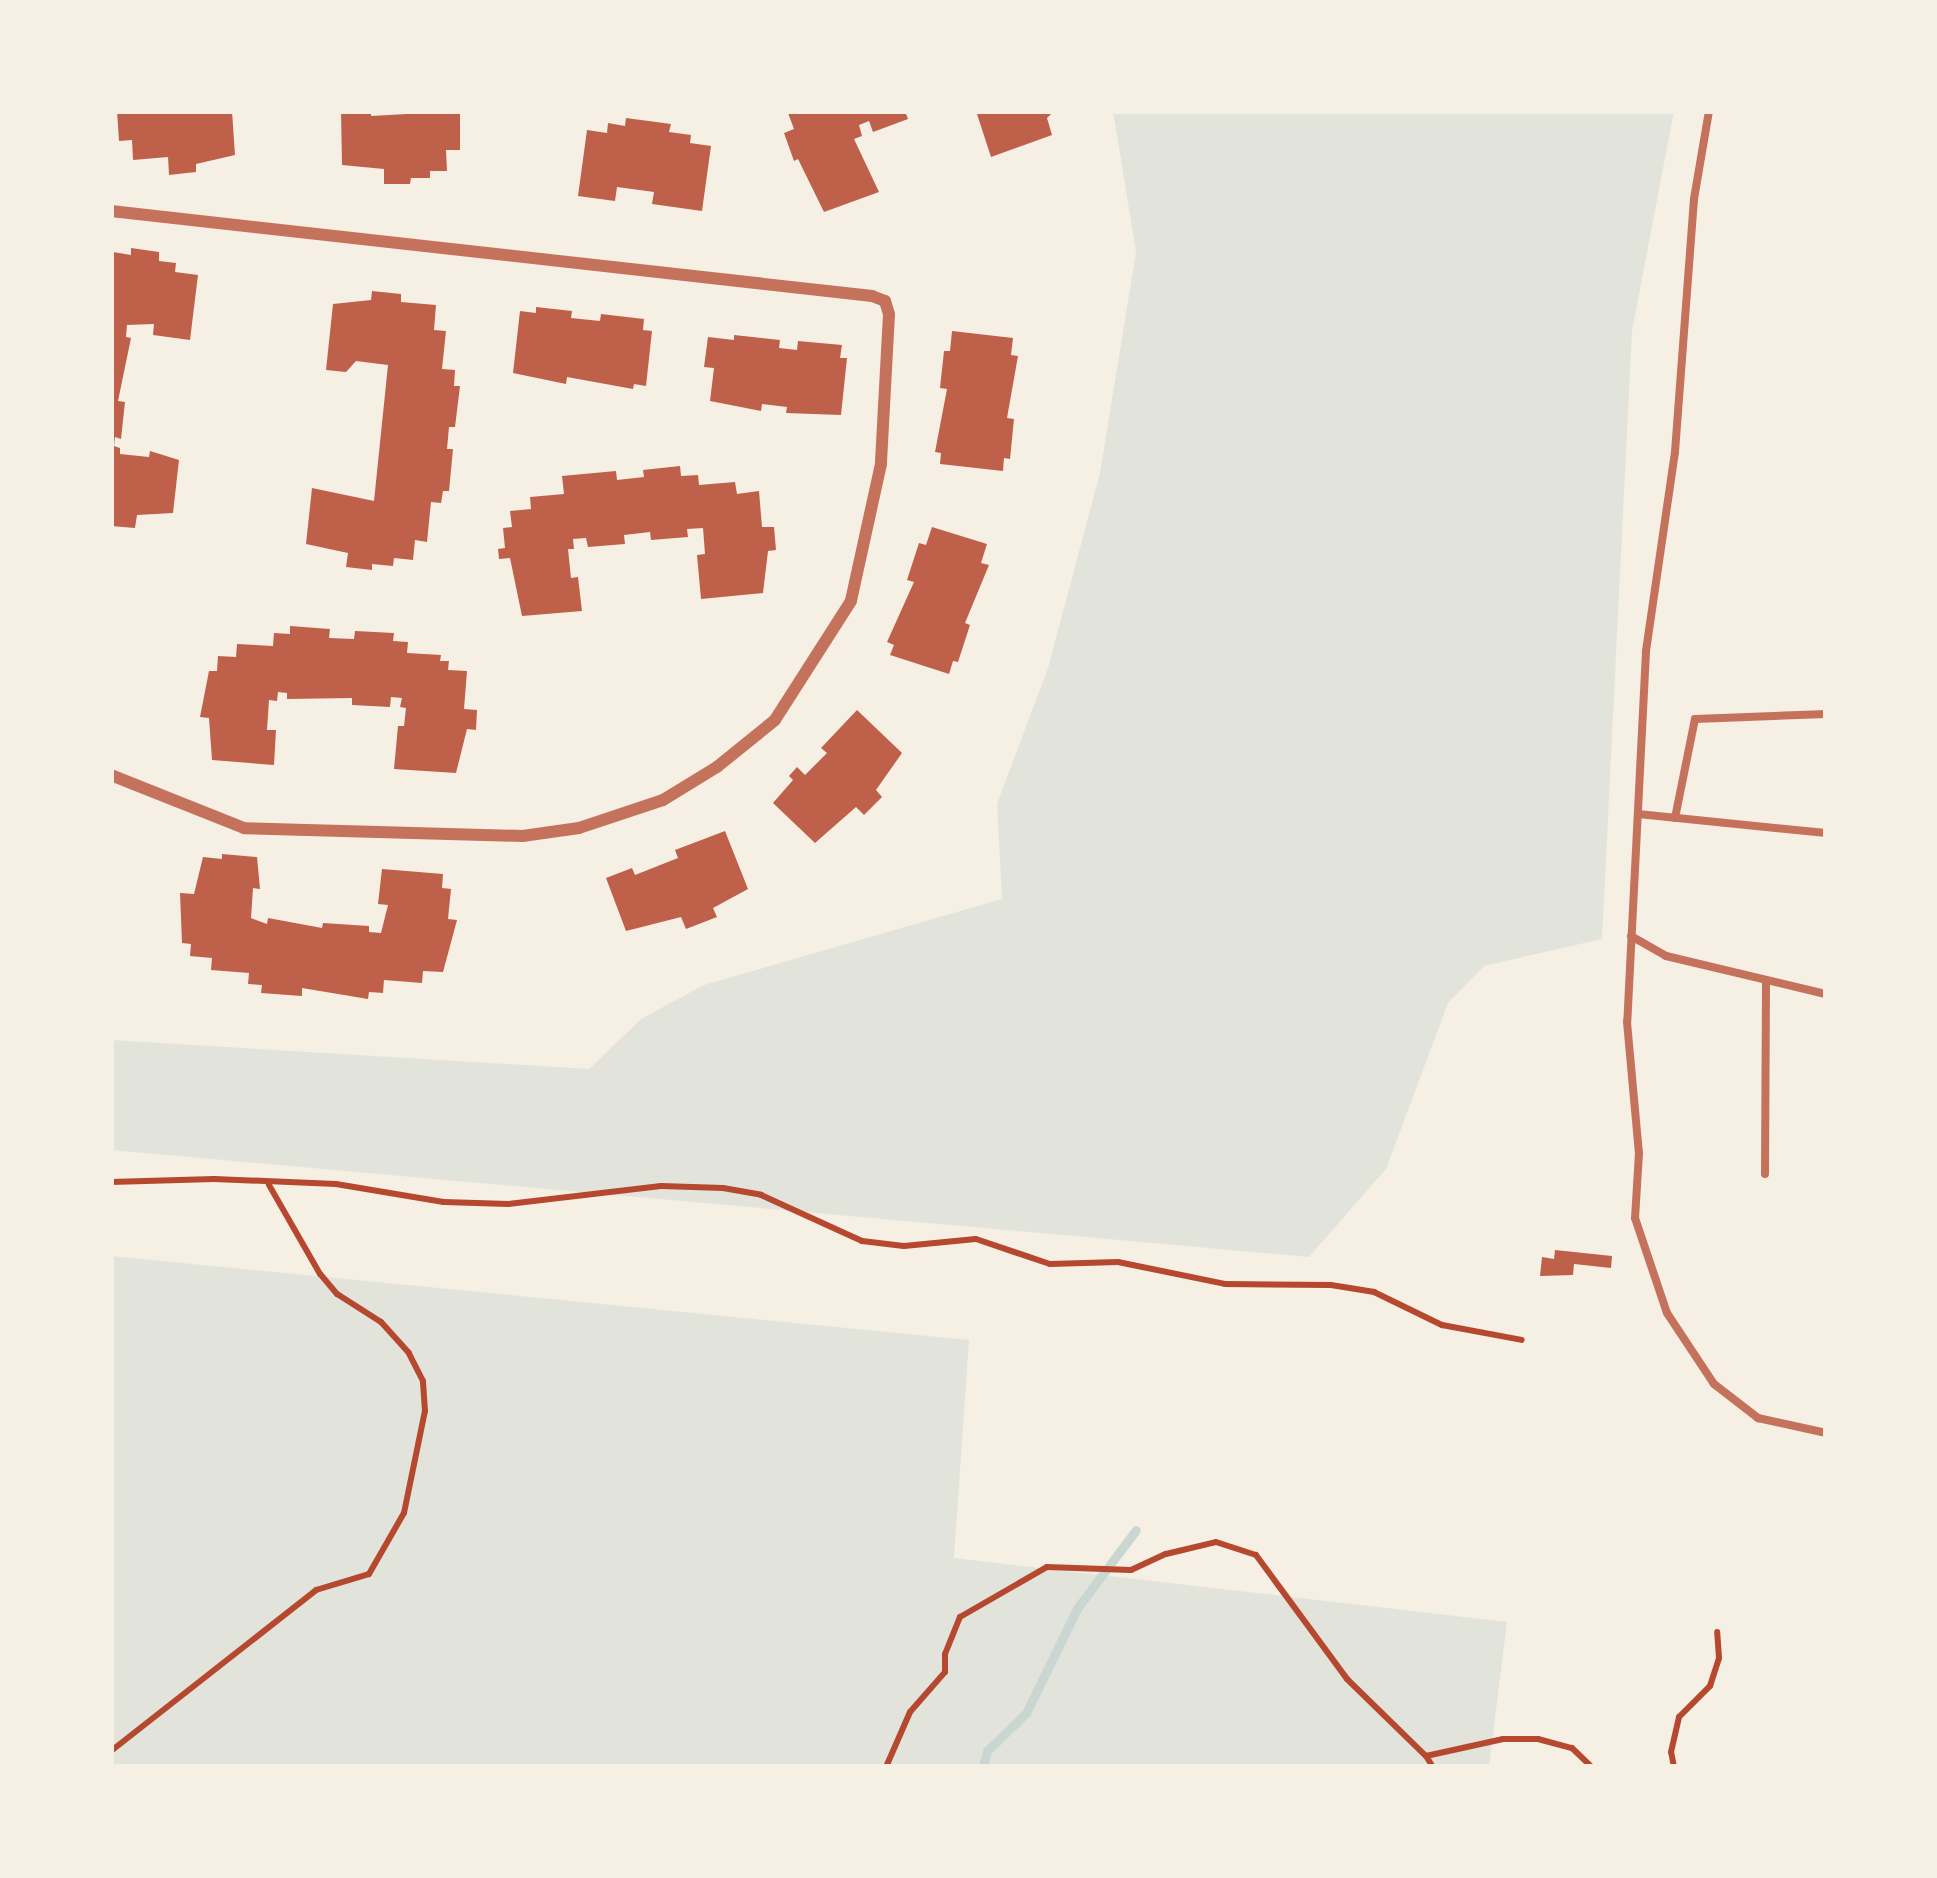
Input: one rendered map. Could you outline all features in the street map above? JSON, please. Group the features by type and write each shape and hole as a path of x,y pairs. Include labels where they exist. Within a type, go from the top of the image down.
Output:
{"street":[{"path":"111,212 885,301 880,464 851,601 775,720 717,767 663,800 578,828 523,836 244,828 111,776"}],"lane":[{"path":"1709,111 1694,199 1675,452 1646,652 1627,1022 1639,1153 1635,1218 1667,1313 1714,1384 1758,1418 1826,1433"},
{"path":"1675,818 1695,719 1826,714"},
{"path":"1638,814 1826,833"},
{"path":"1631,936 1666,956 1826,994"},
{"path":"1765,1174 1766,980"}],"path":[{"path":"111,1182 214,1179 268,1186 336,1184 444,1202 508,1204 661,1186 723,1188 761,1195 862,1241 904,1246 976,1239 1050,1264 1118,1262 1225,1284 1331,1285 1374,1292 1442,1325 1522,1340"},
{"path":"111,1750 316,1591 369,1574 404,1513 425,1411 423,1381 409,1353 381,1322 337,1294 320,1274 268,1186"},
{"path":"886,1767 910,1712 945,1672 945,1654 960,1617 1047,1567 1131,1570 1166,1553 1216,1542 1256,1555 1347,1678 1432,1767"},
{"path":"1674,1767 1671,1752 1678,1717 1710,1686 1719,1658 1717,1632"},
{"path":"1426,1756 1503,1739 1538,1739 1572,1748 1592,1767"}],"shaded area":[{"path":"1113,111 1674,111 1632,331 1602,939 1484,966 1448,1003 1386,1169 1309,1257 111,1150 111,1040 589,1069 641,1019 704,985 1002,899 997,804 1048,668 1100,473 1136,252"},
{"path":"111,1256 969,1340 954,1558 1507,1622 1489,1767 111,1767"}],"building":[{"path":"117,111 232,111 235,155 196,164 196,172 169,175 168,157 133,160 132,140 119,141"},
{"path":"341,111 371,111 371,116 460,111 460,150 446,150 447,171 430,171 430,178 411,178 410,184 384,184 384,169 342,165"},
{"path":"905,111 908,119 873,132 869,121 859,125 862,136 854,139 879,192 824,212 798,159 794,161 784,133 794,129 788,113"},
{"path":"1054,111 1047,118 1052,135 991,157 977,114"},
{"path":"626,118 671,124 669,132 691,135 690,143 711,146 702,211 652,204 654,192 617,187 615,201 578,196 587,130 607,133 608,123 625,126"},
{"path":"131,248 159,252 159,261 176,263 175,272 198,275 190,340 153,335 154,324 127,325 126,337 131,338 118,401 125,402 121,439 115,437 114,446 120,454 149,457 150,451 179,460 173,513 137,515 135,528 111,526 111,259 113,252 131,255"},
{"path":"372,291 401,294 401,302 436,305 434,330 446,331 442,369 455,370 454,386 460,386 455,427 449,427 447,449 453,449 449,491 443,491 441,503 431,502 427,542 415,540 413,560 394,558 393,566 372,564 372,570 346,567 348,553 306,544 312,488 374,501 388,365 356,361 346,372 326,370 333,304 371,300"},
{"path":"536,307 572,311 571,318 600,321 601,314 644,319 643,330 652,331 646,386 634,384 633,389 567,377 566,384 513,373 520,311 536,313"},
{"path":"952,331 1013,338 1011,355 1018,356 1007,418 1014,419 1010,459 1004,458 1003,471 940,464 941,453 935,452 947,389 940,388 944,351 950,351"},
{"path":"734,335 780,340 779,348 797,350 798,341 842,345 840,358 847,358 841,415 786,413 787,407 762,404 761,411 710,401 714,368 704,367 708,337 734,340"},
{"path":"680,466 681,476 698,475 699,485 735,482 737,494 759,491 762,527 774,527 776,550 768,551 763,593 701,599 697,555 705,554 703,528 687,529 688,537 651,540 650,532 624,535 625,544 588,547 586,538 573,539 574,549 568,549 571,578 578,577 582,611 522,616 510,558 499,559 498,549 505,548 503,528 512,527 510,511 531,509 530,497 564,494 562,476 616,471 617,480 644,477 643,470"},
{"path":"932,527 987,544 981,563 989,565 965,623 970,625 958,662 953,661 949,674 890,655 894,645 887,642 914,582 907,580 919,543 926,545"},
{"path":"290,626 330,629 329,638 354,639 355,631 394,633 393,641 408,642 407,653 441,655 440,661 449,661 448,670 467,671 464,709 477,710 476,730 467,729 456,773 394,769 398,726 404,726 406,708 400,707 402,698 391,697 390,707 352,705 352,698 287,699 287,693 278,692 277,701 269,700 267,730 276,730 274,765 212,760 209,718 200,717 209,671 217,671 218,656 236,657 237,644 273,646 274,633 290,634"},
{"path":"857,710 902,753 876,790 882,797 864,815 856,807 815,843 773,803 793,780 789,776 797,767 805,775 827,753 821,748"},
{"path":"725,831 748,889 713,908 717,917 686,929 681,917 626,931 606,878 632,868 635,875 678,858 675,850"},
{"path":"222,854 257,857 260,889 253,888 251,918 267,924 268,918 322,928 323,923 369,926 369,932 381,933 388,905 378,904 382,869 443,874 442,888 451,889 448,919 457,920 443,972 423,971 422,983 384,980 383,993 369,992 368,999 302,988 302,996 261,993 262,985 248,984 249,973 211,970 212,958 190,956 191,944 182,943 180,893 194,894 203,857 222,859"},
{"path":"1555,1250 1612,1256 1611,1268 1574,1264 1573,1275 1540,1276 1542,1257 1554,1259"}],"waterway":[{"path":"983,1767 987,1751 1026,1713 1078,1607 1136,1530"}]}
